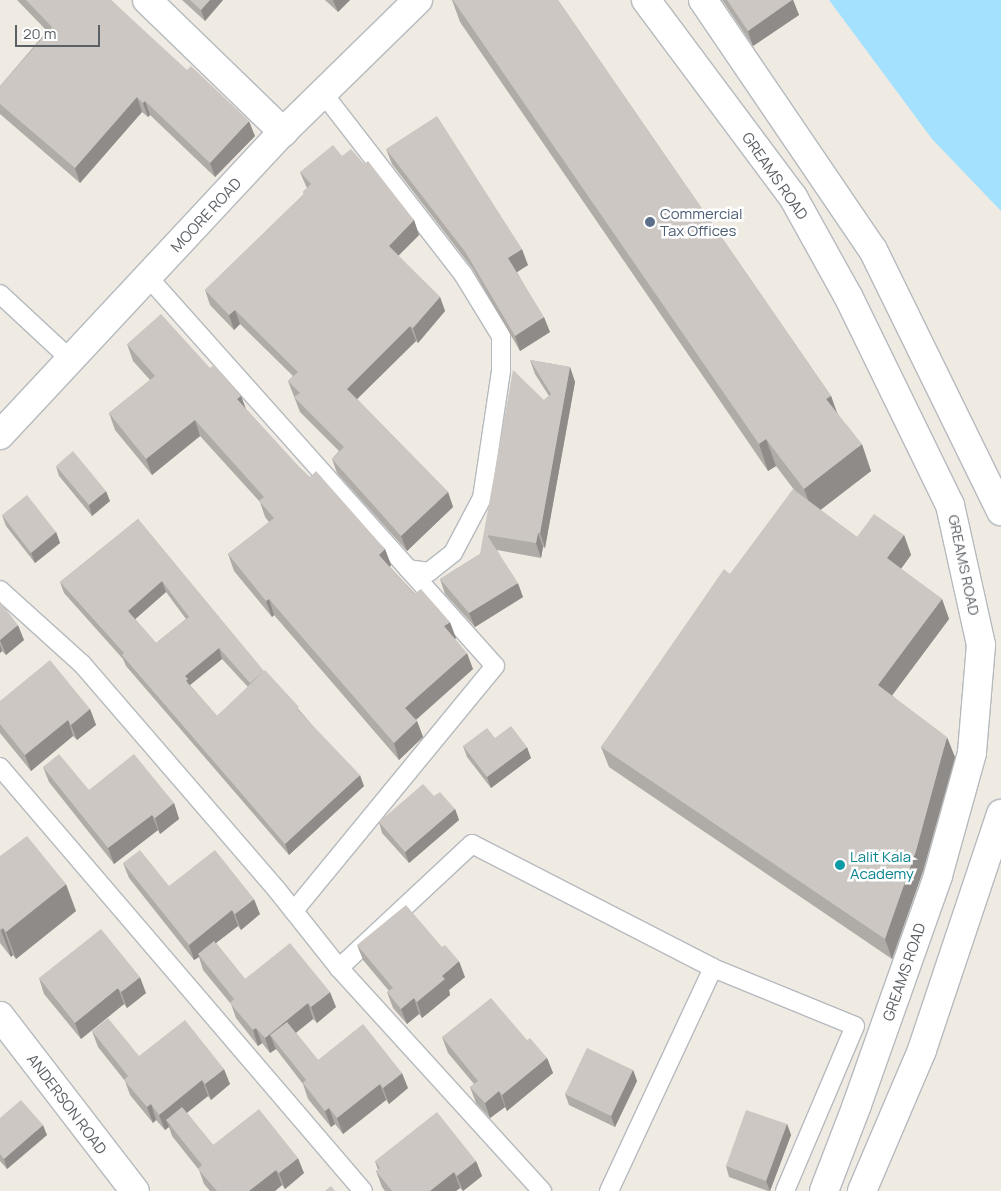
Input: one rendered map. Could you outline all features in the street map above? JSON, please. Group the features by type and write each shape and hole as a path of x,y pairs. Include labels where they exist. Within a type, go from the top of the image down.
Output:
{"main road":[{"path":"147,0 283,132"},
{"name":"MOORE ROAD","path":"0,435 283,132 418,0"},
{"name":"GREAMS ROAD","path":"646,0 793,196 849,298 950,506 981,645 972,753 938,876 857,1106 824,1191"},
{"path":"703,0 873,250 1001,511"},
{"path":"862,1191 922,1050 1001,814"},
{"name":"ANDERSON ROAD","path":"0,1016 135,1191"}],"lane":[{"path":"323,93 463,274 502,336 502,371 482,498 453,553 429,572 408,569"},
{"path":"148,277 495,666 294,911"},
{"path":"0,294 71,360"},
{"path":"0,590 82,664 294,911 339,968 542,1191"},
{"path":"0,767 364,1191"},
{"path":"339,968 472,844 713,968 855,1026 785,1191"},
{"path":"609,1191 713,968"}],"water":[{"path":"829,0 1001,0 1001,211 932,139"}],"building":[{"path":"26,0 111,0 187,70 191,66 249,121 210,163 145,101 143,103 137,97 75,168 0,104 0,86 52,27"},
{"path":"190,0 210,0 201,10"},
{"name":"Commercial Tax Offices","path":"453,0 558,0 831,396 826,399 862,444 804,489 766,439 759,444"},
{"path":"727,0 792,0 748,31"},
{"path":"437,116 522,249 508,258 544,317 515,336 466,253 386,149"},
{"path":"333,145 342,156 351,149 364,164 368,161 414,220 389,246 440,297 413,328 410,326 347,389 448,492 401,536 332,459 344,447 294,397 300,393 288,381 298,372 235,310 229,315 205,290 304,194 303,192 311,184 300,172"},
{"path":"161,314 210,368 214,365 241,396 237,399 299,467 310,477 316,471 385,549 379,555 414,594 421,589 450,622 444,626 467,653 405,708 417,721 394,743 269,599 266,601 228,554 274,518 259,501 264,497 195,420 146,459 109,413 155,376 127,344"},
{"path":"530,360 570,367 540,533 538,533 536,543 487,535 518,583 469,613 440,579 480,554 513,370 544,400 551,394"},
{"path":"73,451 106,491 89,505 56,466"},
{"name":"Lalit Kala Academy","path":"793,489 857,537 874,514 904,535 887,558 942,599 878,685 947,737 916,851 885,939 601,747 724,569 730,574"},
{"path":"27,495 56,532 31,553 2,515"},
{"path":"138,519 264,671 299,707 297,709 360,775 285,844 122,655 124,653 60,582","holes":["162,581 189,617 156,643 128,611","219,648 250,683 264,671 217,716 186,681 188,679 185,676"]},
{"path":"0,602 18,625 0,640"},
{"path":"50,660 90,709 71,725 68,720 25,755 0,724 0,701"},
{"path":"511,726 527,747 487,777 463,746 487,728 495,738"},
{"path":"59,754 89,790 134,754 174,803 155,818 152,815 108,848 43,767"},
{"path":"423,784 434,796 440,792 455,809 405,852 379,822"},
{"path":"27,836 66,884 6,932 3,928 1,930 0,928 0,856"},
{"path":"140,850 169,886 215,850 254,899 235,914 232,910 189,945 123,863"},
{"path":"406,905 442,947 445,945 459,961 442,976 445,979 417,1002 414,998 401,1009 387,992 393,988 357,945"},
{"path":"101,929 140,977 121,992 118,988 75,1023 39,978"},
{"path":"214,941 245,979 290,943 330,992 311,1007 308,1003 265,1038 256,1028 253,1030 230,1003 234,999 198,954"},
{"path":"491,998 527,1040 530,1038 547,1058 502,1095 499,1091 485,1103 470,1087 478,1081 442,1037"},
{"path":"108,1018 139,1056 185,1020 224,1069 205,1084 202,1080 159,1115 151,1104 147,1107 124,1080 128,1076 92,1031"},
{"path":"287,1022 318,1060 363,1024 402,1073 383,1088 380,1084 337,1118 329,1108 325,1111 303,1083 306,1080 270,1035"},
{"path":"587,1048 633,1070 611,1116 565,1094"},
{"path":"21,1100 43,1125 4,1159 0,1154 0,1118"},
{"path":"182,1107 213,1145 259,1109 298,1158 279,1173 276,1170 249,1191 217,1191 198,1169 202,1165 166,1120"},
{"path":"746,1110 787,1124 766,1181 726,1166"},
{"path":"437,1112 476,1161 457,1176 454,1172 430,1191 392,1191 376,1171 380,1168 375,1161"},
{"path":"331,1186 335,1191 325,1191"}],"place":[{"name":"Commercial Tax Offices","path":"650,222"},
{"name":"Lalit Kala Academy","path":"840,865"}]}
